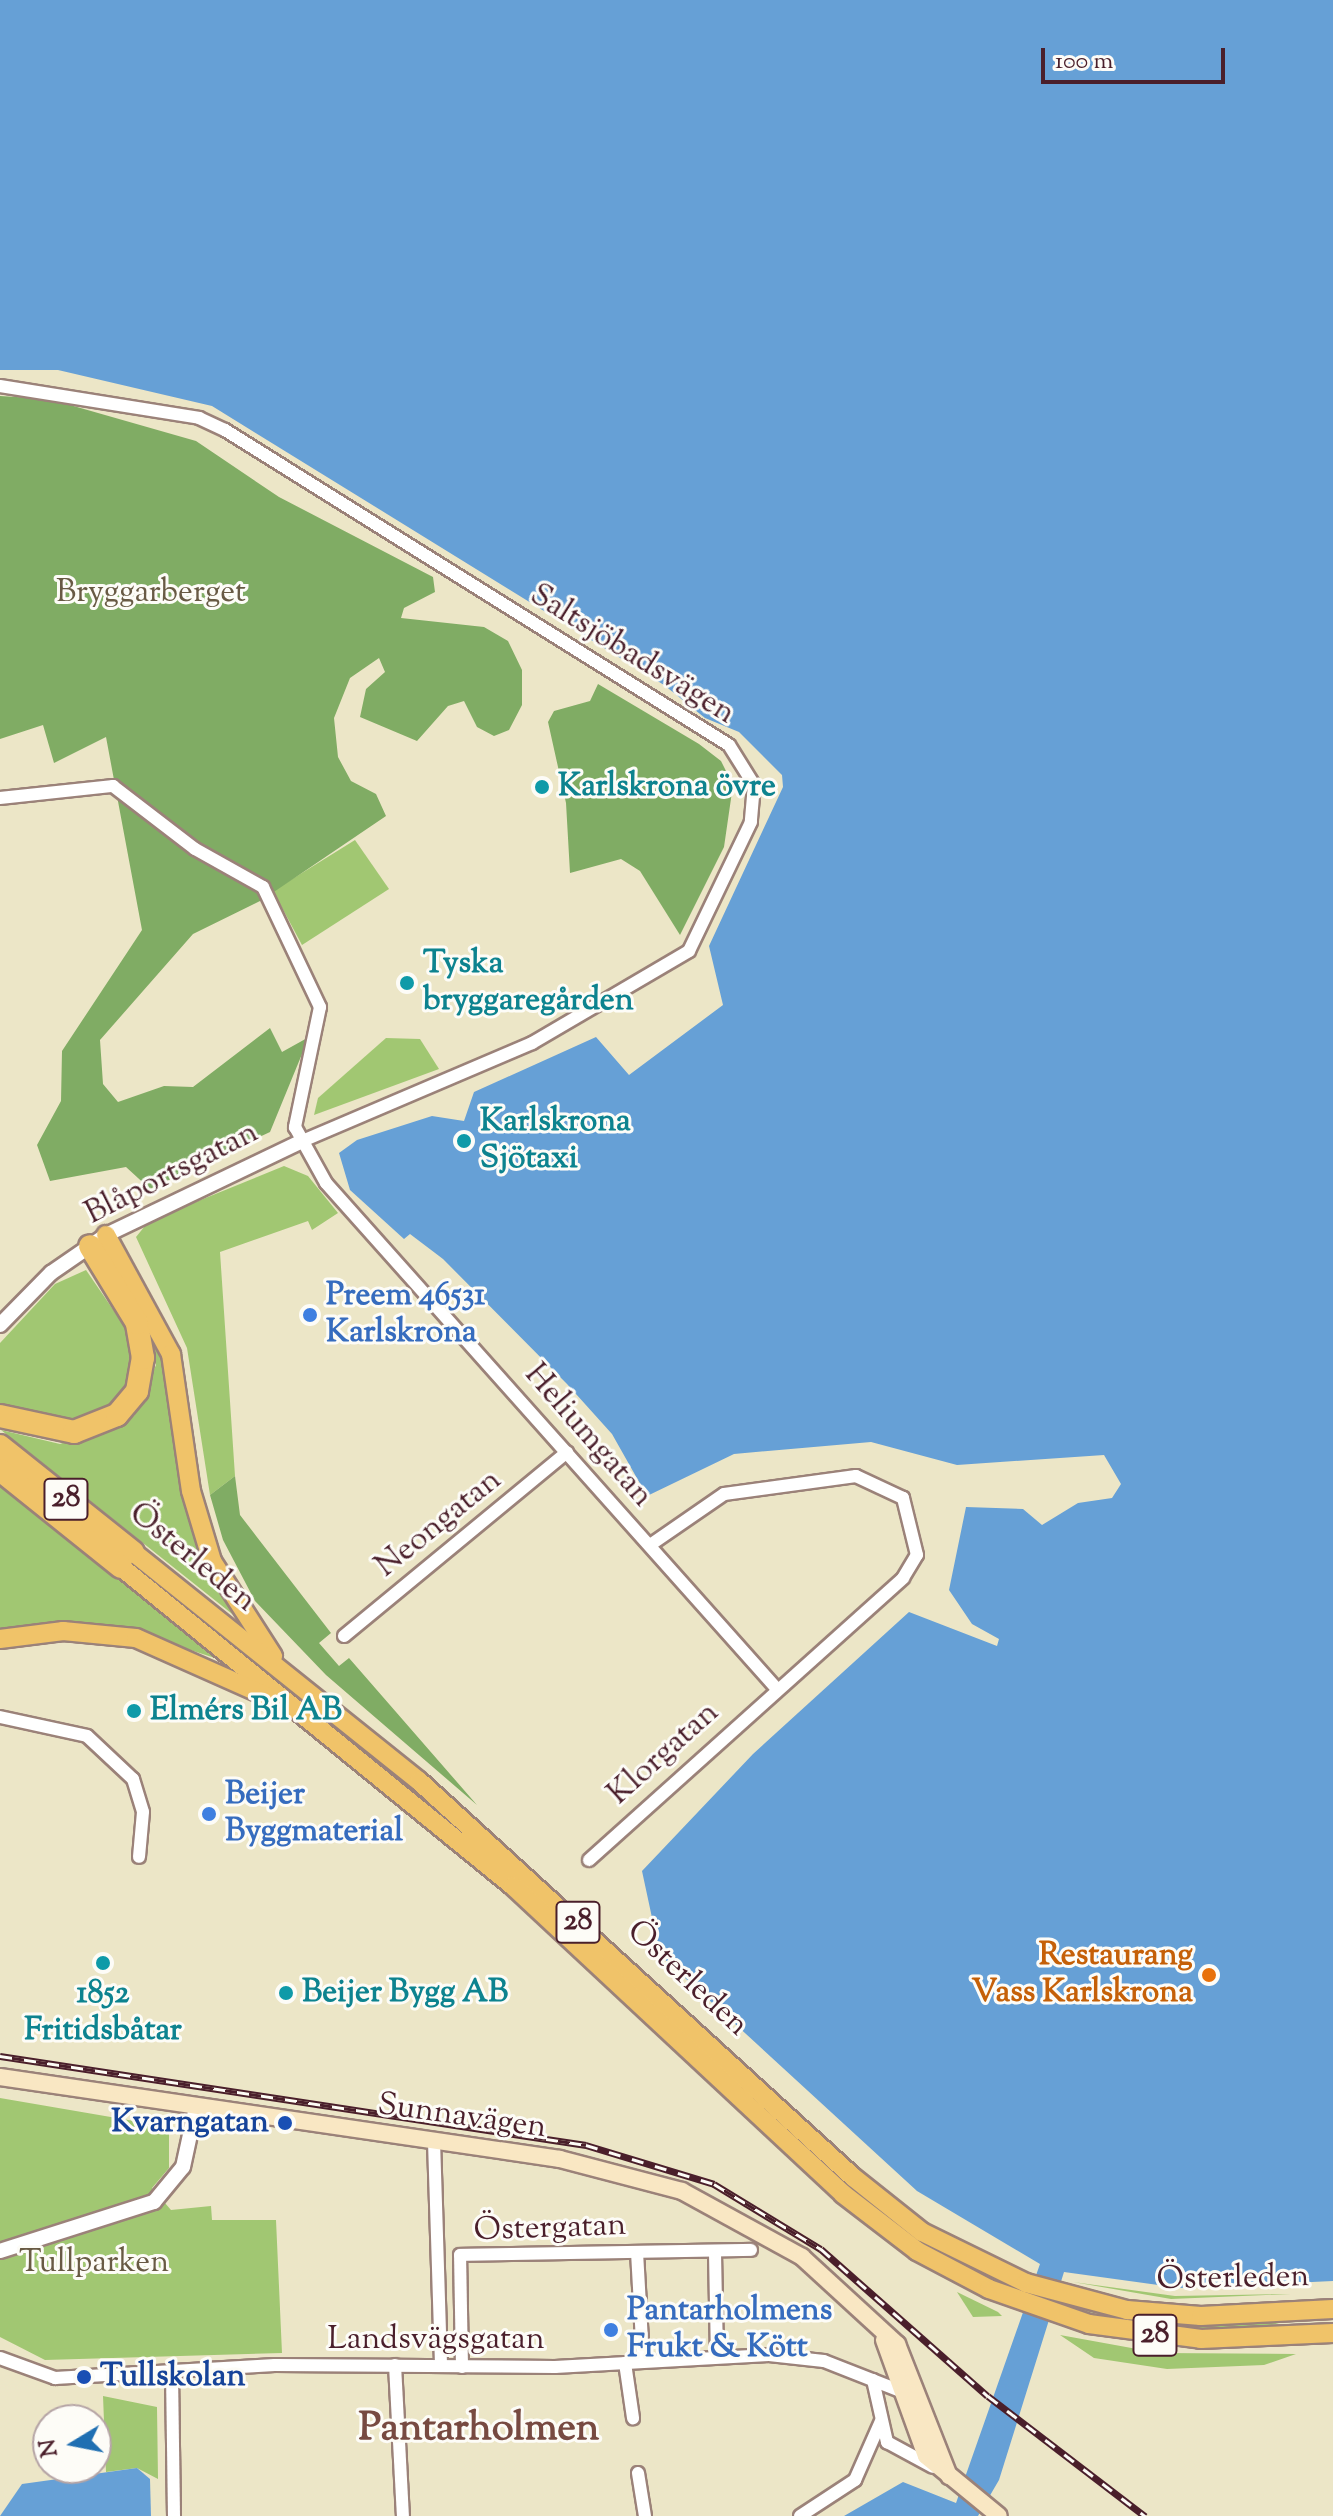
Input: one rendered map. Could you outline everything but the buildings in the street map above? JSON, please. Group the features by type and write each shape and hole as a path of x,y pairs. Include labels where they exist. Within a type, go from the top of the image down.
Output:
{"highway":[{"path":"0,1416 74,1432 117,1415 137,1391 143,1358 137,1323 98,1240"},
{"name":"Österleden","path":"0,1446 127,1559"},
{"name":"Österleden","path":"0,1470 127,1559"}],"main road":[{"path":"98,1240 171,1354 191,1491 212,1561 286,1675"},
{"name":"Österleden","path":"127,1559 286,1675 525,1873 885,2205 964,2255 1026,2283 1065,2296 1201,2316 1333,2309"},
{"name":"Österleden","path":"127,1559 513,1886 843,2194 917,2251 1019,2302 1057,2315 1201,2339 1333,2333"},
{"path":"0,1639 63,1631 136,1638 230,1675 316,1721"},
{"name":"Sunnavägen","path":"0,2077 560,2159 682,2191 792,2250 874,2321 905,2357 926,2408 942,2472"},
{"name":"Sunnavägen","path":"874,2321 942,2472"},
{"path":"942,2472 994,2512"}],"street":[{"name":"Saltsjöbadsvägen","path":"0,386 199,418 225,430 729,745 754,785 751,822 689,951 532,1043 302,1141"},
{"path":"0,798 113,786 195,849 263,887 320,1007 296,1114 302,1141"},
{"name":"Blåportsgatan","path":"0,1325 98,1240 302,1141"},
{"name":"Heliumgatan","path":"302,1141 326,1183 777,1689"},
{"name":"Neongatan","path":"344,1636 567,1452"},
{"name":"Klorgatan","path":"589,1860 903,1578 917,1555 903,1498 856,1476 724,1494 650,1545"},
{"path":"0,1717 87,1736 133,1779 143,1812 139,1857"},
{"path":"0,2251 154,2202 183,2167 196,2107"},
{"path":"434,2141 441,2364"},
{"name":"Östergatan","path":"462,2367 460,2255 751,2250"},
{"path":"637,2252 643,2361"},
{"path":"715,2253 717,2355"},
{"name":"Landsvägsgatan","path":"0,2358 55,2378 395,2365 462,2367 625,2363 717,2355 824,2361 904,2393 926,2408"},
{"path":"625,2363 633,2418"},
{"path":"395,2365 403,2516"},
{"path":"172,2373 174,2516"},
{"path":"873,2380 881,2421 893,2450 942,2472"},
{"path":"800,2516 855,2480 881,2421"},
{"path":"638,2473 645,2516"}],"green space":[{"name":"Bryggarberget","path":"0,396 49,399 196,441 279,497 433,577 435,592 404,608 401,618 484,627 508,641 522,670 522,705 509,730 494,736 477,727 464,701 448,706 417,741 360,717 366,689 385,672 379,658 350,678 334,718 338,757 351,781 376,794 386,816 262,900 193,934 100,1040 103,1084 118,1102 164,1086 193,1087 270,1028 282,1052 309,1037 270,1132 150,1189 126,1167 50,1181 37,1145 61,1101 62,1051 142,930 106,737 54,763 43,725 0,739"},
{"path":"598,684 699,744 721,761 733,785 724,847 680,935 640,871 621,859 570,873 566,803 548,722 554,711 590,701"},
{"path":"355,840 389,889 302,945 273,891"},
{"path":"386,1038 420,1039 439,1069 314,1115 318,1098"},
{"path":"284,1166 308,1176 338,1213 312,1230 308,1221 220,1252 235,1476 210,1495 187,1348 136,1237 149,1221"},
{"path":"86,1270 125,1327 132,1365 127,1384 104,1413 83,1420 61,1423 0,1407 0,1343 55,1284"},
{"path":"146,1320 165,1356 191,1523 207,1572 236,1617 1,1430 60,1444 134,1416 156,1365"},
{"path":"235,1476 240,1515 331,1633 319,1643 339,1666 349,1658 477,1805 326,1675 255,1601 223,1540 210,1495"},
{"path":"0,1484 221,1660 123,1628 0,1632"},
{"name":"Tullparken","path":"0,2098 169,2127 169,2168 152,2188 171,2210 211,2206 212,2220 276,2220 282,2353 45,2360 0,2337"},
{"path":"1073,2282 1175,2296 1291,2294 1171,2299"},
{"path":"957,2292 998,2312 1002,2316 973,2317"},
{"path":"1064,2307 1118,2316 1297,2318 1265,2327 1182,2330"},
{"path":"1060,2335 1159,2353 1296,2354 1264,2365 1167,2369 1094,2358"},
{"path":"103,2396 157,2407 158,2479 137,2468 112,2471 112,2404 103,2404"}],"water":[{"path":"0,0 1333,0 1333,2281 1180,2288 1064,2272 999,2480 978,2516 844,2516 903,2482 956,2503 1040,2264 917,2191 660,1955 642,1871 753,1754 909,1612 997,1646 999,1639 972,1624 949,1590 966,1507 1023,1509 1042,1525 1078,1503 1112,1498 1121,1484 1104,1455 957,1465 871,1442 734,1454 647,1496 612,1434 567,1384 443,1259 410,1234 404,1239 350,1190 339,1153 357,1140 432,1116 464,1121 474,1092 596,1037 629,1075 723,1005 709,946 783,787 782,775 739,732 705,718 664,685 212,406 58,370 0,370"},
{"path":"137,2468 150,2479 151,2516 0,2516 22,2484 112,2484 112,2471"}],"railway":[{"path":"0,2056 586,2145 714,2184 821,2249 988,2396 1145,2516"}],"place":[{"name":"Karlskrona övre","path":"542,787"},
{"name":"Tyska bryggaregården","path":"407,983"},
{"name":"Karlskrona Sjötaxi","path":"464,1141"},
{"name":"Preem 46531 Karlskrona","path":"310,1315"},
{"name":"Elmérs Bil AB","path":"134,1711"},
{"name":"Beijer Byggmaterial","path":"209,1814"},
{"name":"1852 Fritidsbåtar","path":"103,1963"},
{"name":"Restaurang Vass Karlskrona","path":"1209,1975"},
{"name":"Beijer Bygg AB","path":"286,1993"},
{"name":"Kvarngatan","path":"285,2123"},
{"name":"Pantarholmens Frukt & Kött","path":"611,2330"},
{"name":"Tullskolan","path":"84,2377"}],"district":[{"name":"Pantarholmen","path":"479,2430"}]}
